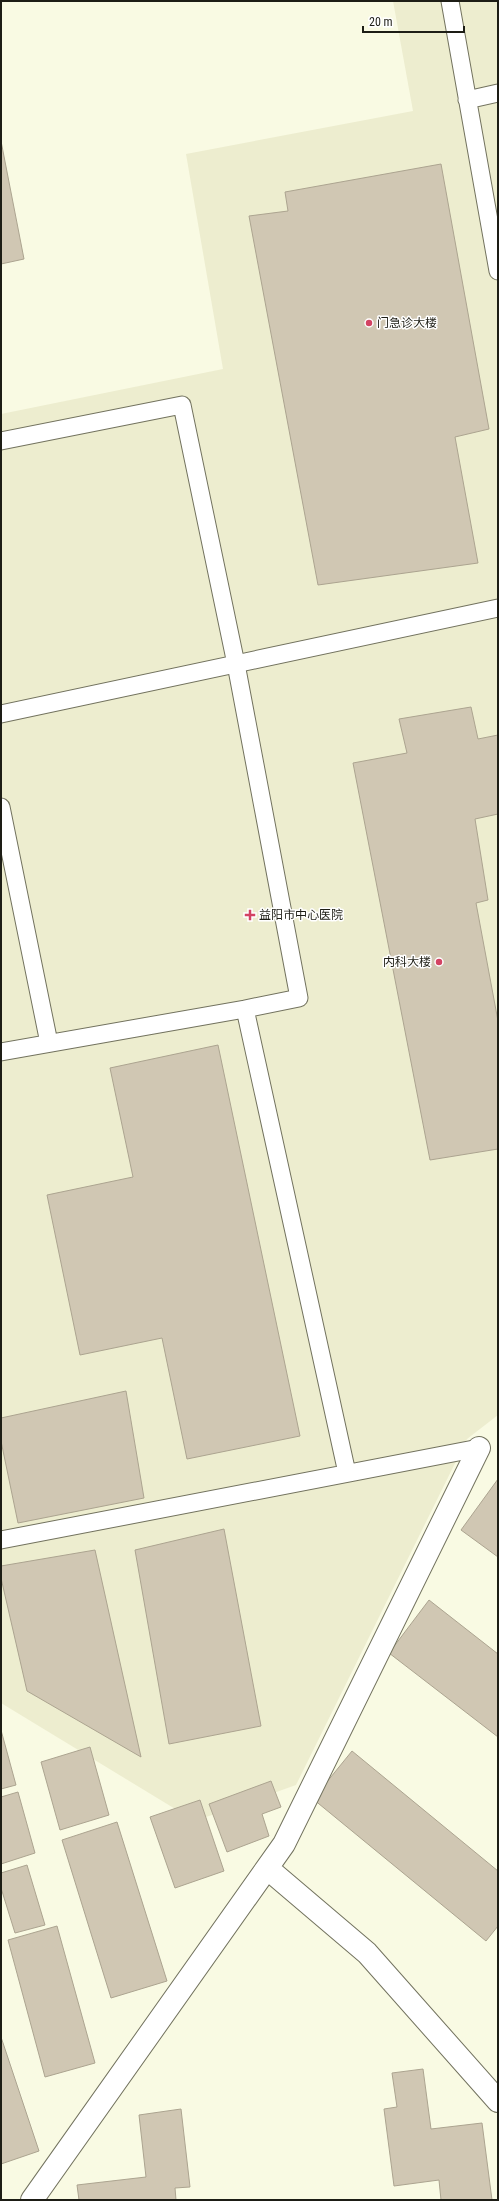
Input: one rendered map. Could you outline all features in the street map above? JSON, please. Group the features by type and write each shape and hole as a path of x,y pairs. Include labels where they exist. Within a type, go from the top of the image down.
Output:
{"street":[{"path":"32,2200 284,1844 479,1448"},
{"path":"267,1868 367,1952 498,2101"}],"lane":[{"path":"450,1 498,271"},
{"path":"467,100 498,94"},
{"path":"1,441 182,405 236,664 299,998 1,1052"},
{"path":"1,714 498,608"},
{"path":"1,807 49,1043"},
{"path":"245,1009 347,1473"},
{"path":"1,1540 479,1448"}],"shaded area":[{"name":"益阳市中心医院","path":"393,1 498,1 498,1415 467,1439 296,1785 195,1821 1,1703 1,414 223,369 186,154 413,111"}],"building":[{"path":"1,141 24,259 1,264"},
{"name":"门急诊大楼","path":"441,164 489,429 455,437 478,563 318,585 249,216 288,211 285,192"},
{"name":"内科大楼","path":"471,707 478,739 498,735 498,814 475,819 488,900 476,903 498,1021 498,1149 430,1160 353,763 407,753 399,719"},
{"path":"218,1045 300,1436 187,1459 162,1338 80,1355 47,1195 133,1177 110,1068"},
{"path":"126,1391 144,1498 18,1523 1,1441 1,1418"},
{"path":"498,1479 498,1557 461,1530"},
{"path":"224,1529 261,1726 169,1744 135,1550"},
{"path":"95,1550 141,1757 27,1691 1,1578 1,1566"},
{"path":"429,1600 498,1654 498,1737 389,1653"},
{"path":"1,1730 16,1785 1,1789"},
{"path":"90,1747 109,1815 60,1830 41,1762"},
{"path":"352,1751 498,1871 498,1926 486,1941 313,1799"},
{"path":"271,1781 281,1807 262,1814 269,1836 227,1852 209,1804"},
{"path":"18,1792 35,1853 1,1864 1,1797"},
{"path":"200,1800 224,1871 175,1888 150,1817"},
{"path":"117,1822 167,1981 111,1998 62,1840"},
{"path":"27,1865 45,1925 15,1933 1,1888 1,1873"},
{"path":"57,1926 95,2063 45,2077 8,1940"},
{"path":"1,2037 39,2151 1,2164"},
{"path":"423,2069 431,2129 482,2123 492,2200 441,2200 439,2180 394,2186 384,2109 397,2107 392,2073"},
{"path":"181,2109 190,2187 175,2188 176,2200 79,2200 77,2185 146,2177 139,2115"}],"place":[{"name":"门急诊大楼","path":"369,323"},
{"name":"益阳市中心医院","path":"250,915"},
{"name":"内科大楼","path":"439,962"}]}
